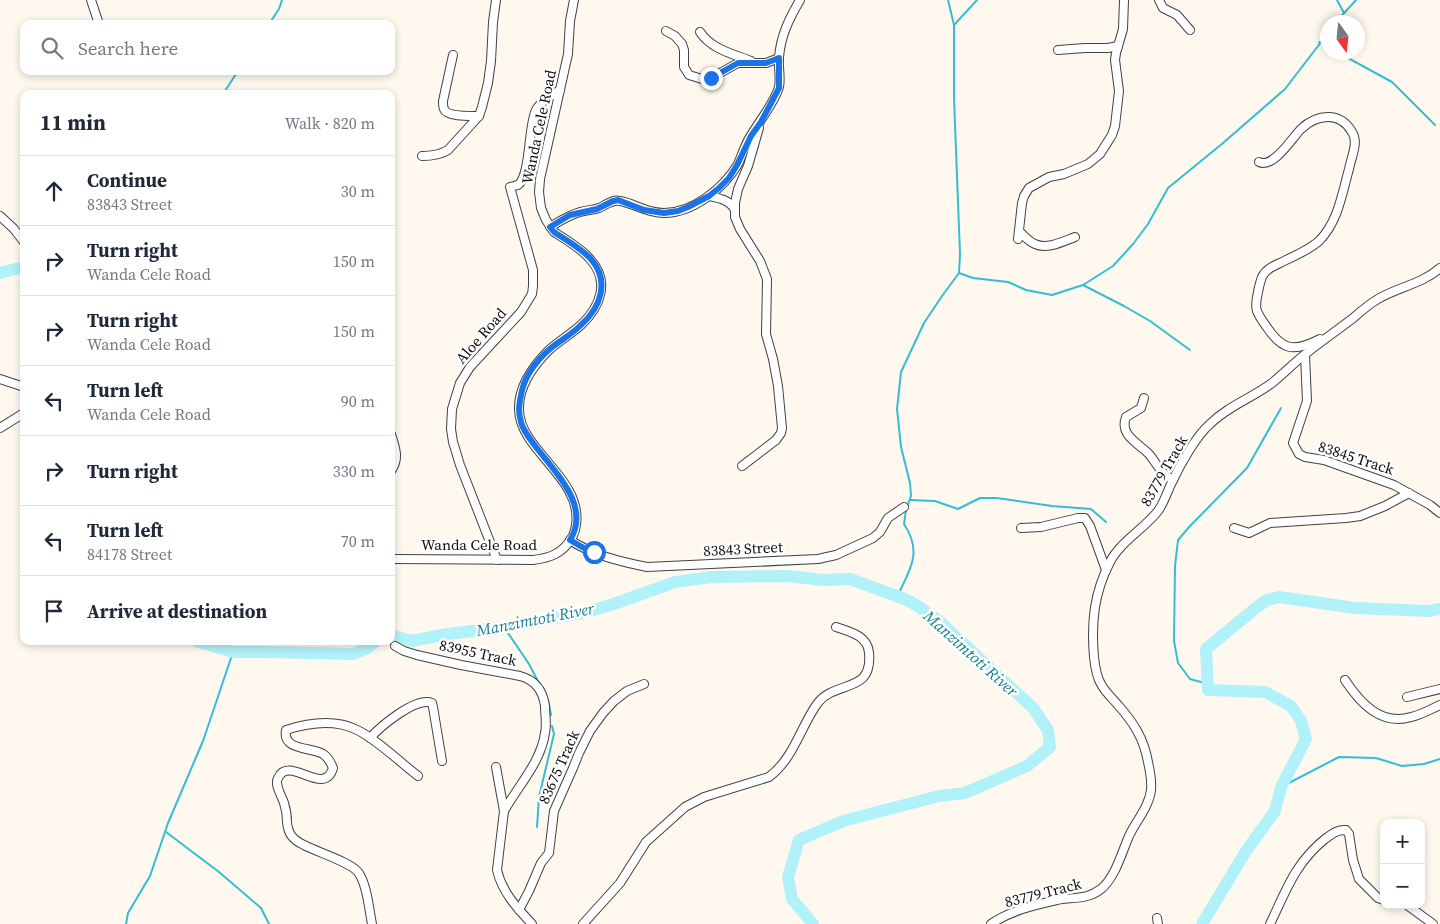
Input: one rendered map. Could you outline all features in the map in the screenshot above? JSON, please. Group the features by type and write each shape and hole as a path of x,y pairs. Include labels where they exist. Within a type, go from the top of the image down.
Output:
{"street":[{"path":"91,0 98,20"},
{"path":"422,156 434,156 448,150 479,116 488,83 496,0"},
{"name":"Wanda Cele Road","path":"395,558 533,560 546,558 560,552 574,534 575,505 570,491 528,437 521,423 518,409 522,389 538,362 550,349 581,325 595,310 601,294 602,283 598,268 589,257 554,232 550,227 541,208 539,192 542,165 568,54 570,21 574,0"},
{"path":"550,227 570,215 597,209 618,200 644,210 664,213 683,209 699,202 719,188 729,178 737,165 751,136 761,122 779,88 779,58 782,38 785,28 800,0"},
{"path":"1075,237 1054,244 1040,246 1018,235 1022,203 1029,188 1049,177 1064,174 1088,164 1100,154 1112,135 1115,126 1119,91 1116,60 1123,30 1124,0"},
{"path":"1159,0 1163,8 1177,15 1190,30"},
{"path":"666,31 675,36 682,44 684,67 689,75 694,77 707,79 738,63 766,63 779,58"},
{"path":"700,32 712,45 755,63"},
{"path":"1058,50 1102,49 1118,46"},
{"path":"453,55 443,101 444,111 448,114 479,116"},
{"name":"Aloe Road","path":"497,560 453,442 451,429 452,409 460,383 470,367 521,312 532,294 533,270 510,187 517,185 522,180 536,109 560,90"},
{"path":"1259,162 1262,164 1272,160 1302,128 1319,119 1331,116 1337,118 1354,134 1354,149 1344,190 1328,231 1318,242 1299,254 1271,267 1265,273 1261,280 1255,305 1258,314 1275,340 1287,347 1294,348 1307,345 1337,330"},
{"path":"734,210 738,189 751,156 761,122"},
{"path":"709,196 727,201 733,206 737,224 760,261 767,279 766,334 778,386 782,428 776,440 742,466"},
{"path":"0,216 20,237"},
{"name":"83779 Track","path":"991,924 1020,910 1056,900 1090,896 1100,890 1112,874 1148,802 1151,780 1142,740 1128,716 1100,683 1096,672 1093,614 1096,598 1111,559 1158,512 1173,480 1208,425 1226,410 1250,398 1273,382 1376,300 1429,277 1440,268"},
{"name":"83845 Track","path":"1305,355 1307,400 1293,443 1299,454 1305,457 1324,460 1394,485 1430,504 1440,513"},
{"path":"0,379 20,386"},
{"path":"1144,398 1141,408 1126,417 1124,421 1126,431 1131,439 1152,458 1164,475 1173,480"},
{"path":"0,428 20,417"},
{"path":"395,448 397,459 395,464"},
{"path":"1234,528 1249,533 1270,523 1360,516 1385,506 1409,493"},
{"name":"83843 Street","path":"570,540 594,552 647,568 818,559 836,555 873,538 880,532 888,518 904,507"},
{"path":"1021,528 1041,527 1085,518 1090,526 1106,570"},
{"path":"583,924 620,883 630,870 643,846 679,812 694,801 769,777 777,772 787,760 822,698 836,690 856,684 865,677 870,662 869,647 862,638 854,633 836,627"},
{"name":"83955 Track","path":"395,646 417,655 529,678 536,685 544,700 546,733 534,764 504,811"},
{"path":"1345,680 1355,695 1371,711 1389,719 1400,720 1412,717 1440,705"},
{"name":"83675 Track","path":"519,910 530,891 541,863 549,853 554,811 590,731 608,706 627,691 644,684"},
{"path":"1408,697 1440,689"},
{"path":"370,738 394,717 411,707 429,702 432,703 433,707 442,761"},
{"path":"372,924 364,883 357,870 303,845 291,836 288,830 285,805 278,790 278,777 287,770 297,771 316,779 326,778 333,768 331,762 324,754 295,747 289,742 285,734 286,730 302,725 325,723 355,729 370,738 418,776"},
{"path":"496,768 504,811 497,870 499,879 519,910 532,924"},
{"path":"1270,924 1297,869 1313,849 1327,837 1340,830 1346,830 1349,834 1359,879 1380,899"},
{"path":"1413,909 1433,924"}],"waterway":[{"path":"272,20 282,0"},
{"path":"897,597 910,569 914,552 910,534 904,524 911,496 910,483 901,447 897,409 901,372 924,323 959,273 954,25 948,0"},
{"path":"954,25 977,0"},
{"path":"1337,0 1344,13"},
{"path":"1342,15 1356,0"},
{"path":"959,273 973,278 1008,282 1026,290 1052,295 1083,285 1113,266 1148,224 1168,188 1285,89 1320,43"},
{"path":"1352,60 1392,82 1435,125"},
{"path":"226,90 235,75"},
{"name":"Manzimtoti River","path":"0,273 20,268"},
{"path":"1083,285 1150,321 1190,350"},
{"path":"1208,684 1190,679 1178,663 1174,641 1175,566 1178,540 1247,468 1281,408"},
{"path":"910,500 935,501 958,509 980,498 997,498 1052,506 1091,509 1106,522"},
{"name":"Manzimtoti River","path":"395,636 411,641 582,613 611,605 675,582 712,577 788,576 824,580 850,579 905,599 916,605 939,621 1033,708 1048,730 1050,747 1027,766 965,793 939,796 843,821 799,840 788,877 792,899 813,924"},
{"name":"Manzimtoti River","path":"1202,924 1246,851 1275,811 1281,787 1306,739 1301,721 1291,706 1265,692 1208,690 1206,649 1257,607 1267,600 1279,597 1355,608 1429,611 1440,609"},
{"path":"504,627 529,664 540,685"},
{"name":"Manzimtoti River","path":"209,645 233,652 353,654 371,645"},
{"path":"126,924 128,913 150,876 168,823 203,741 233,652"},
{"path":"548,700 551,715"},
{"path":"537,827 539,797 554,734 552,726"},
{"path":"1281,787 1339,757 1376,758 1402,766 1424,764 1440,759"},
{"path":"166,832 219,872 261,908 269,924"}],"route":[{"path":"594,552 570,540 574,534 576,519 575,505 570,491 528,437 521,423 518,409 522,389 538,362 550,349 581,325 595,310 601,294 602,283 598,268 589,257 554,232 550,227 570,215 597,209 618,200 637,208 651,211 664,213 678,211 699,202 719,188 729,178 737,165 751,136 761,122 779,88 779,58 766,63 738,63 711,78"}]}
